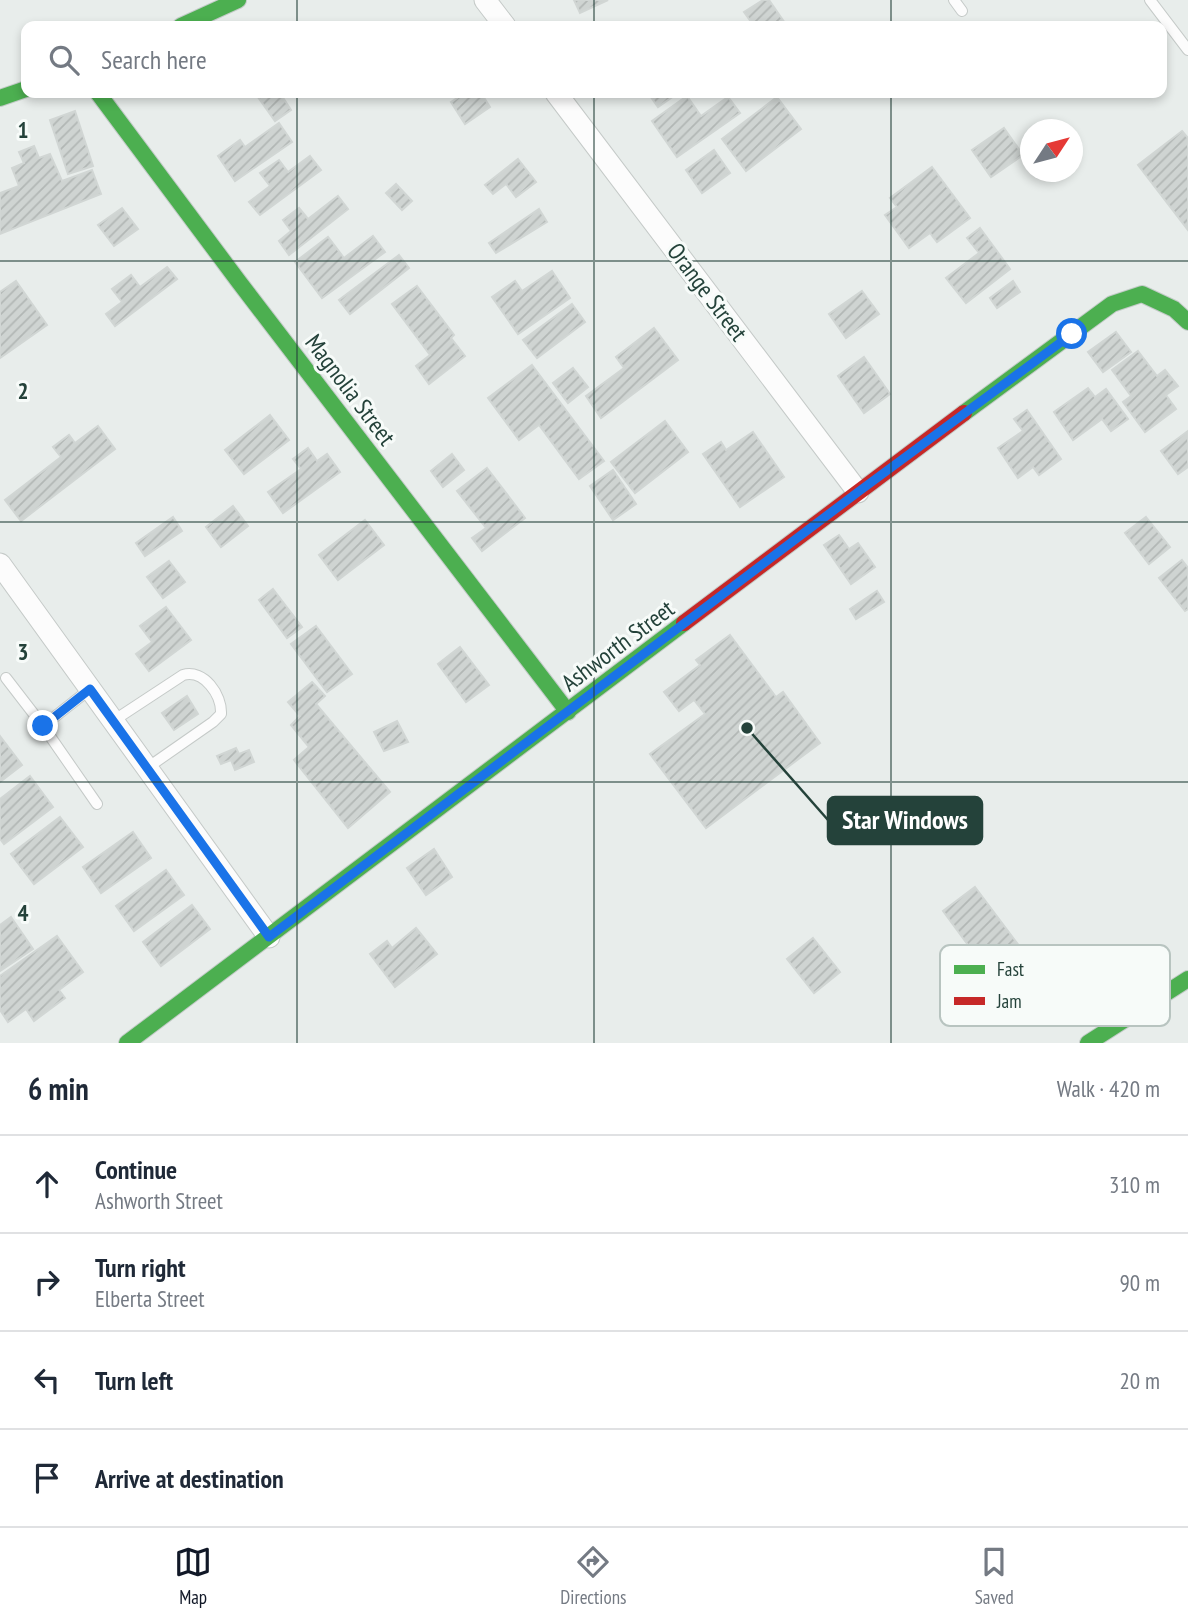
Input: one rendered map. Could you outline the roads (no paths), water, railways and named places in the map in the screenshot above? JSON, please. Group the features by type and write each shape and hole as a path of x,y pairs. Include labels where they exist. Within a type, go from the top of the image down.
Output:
{"street":[{"path":"192,21 238,0"},
{"path":"485,0 501,21"},
{"path":"0,98 21,91"},
{"name":"Magnolia Street","path":"102,98 568,712"},
{"name":"Orange Street","path":"560,98 858,492"},
{"name":"Ashworth Street","path":"127,1043 1112,304 1142,295 1174,309 1188,322"},
{"path":"0,564 269,937"},
{"path":"1170,992 1188,979"},
{"path":"1087,1043 1109,1037 1124,1026"}],"lane":[{"path":"954,0 962,11"},
{"path":"1150,0 1166,21"},
{"path":"1167,22 1188,50"},
{"path":"113,721 183,675 193,673 203,677 222,704 221,714 147,768"},
{"path":"6,678 97,804"},
{"path":"43,726 90,689"}],"place":[{"name":"Star Windows","path":"747,728"}]}
